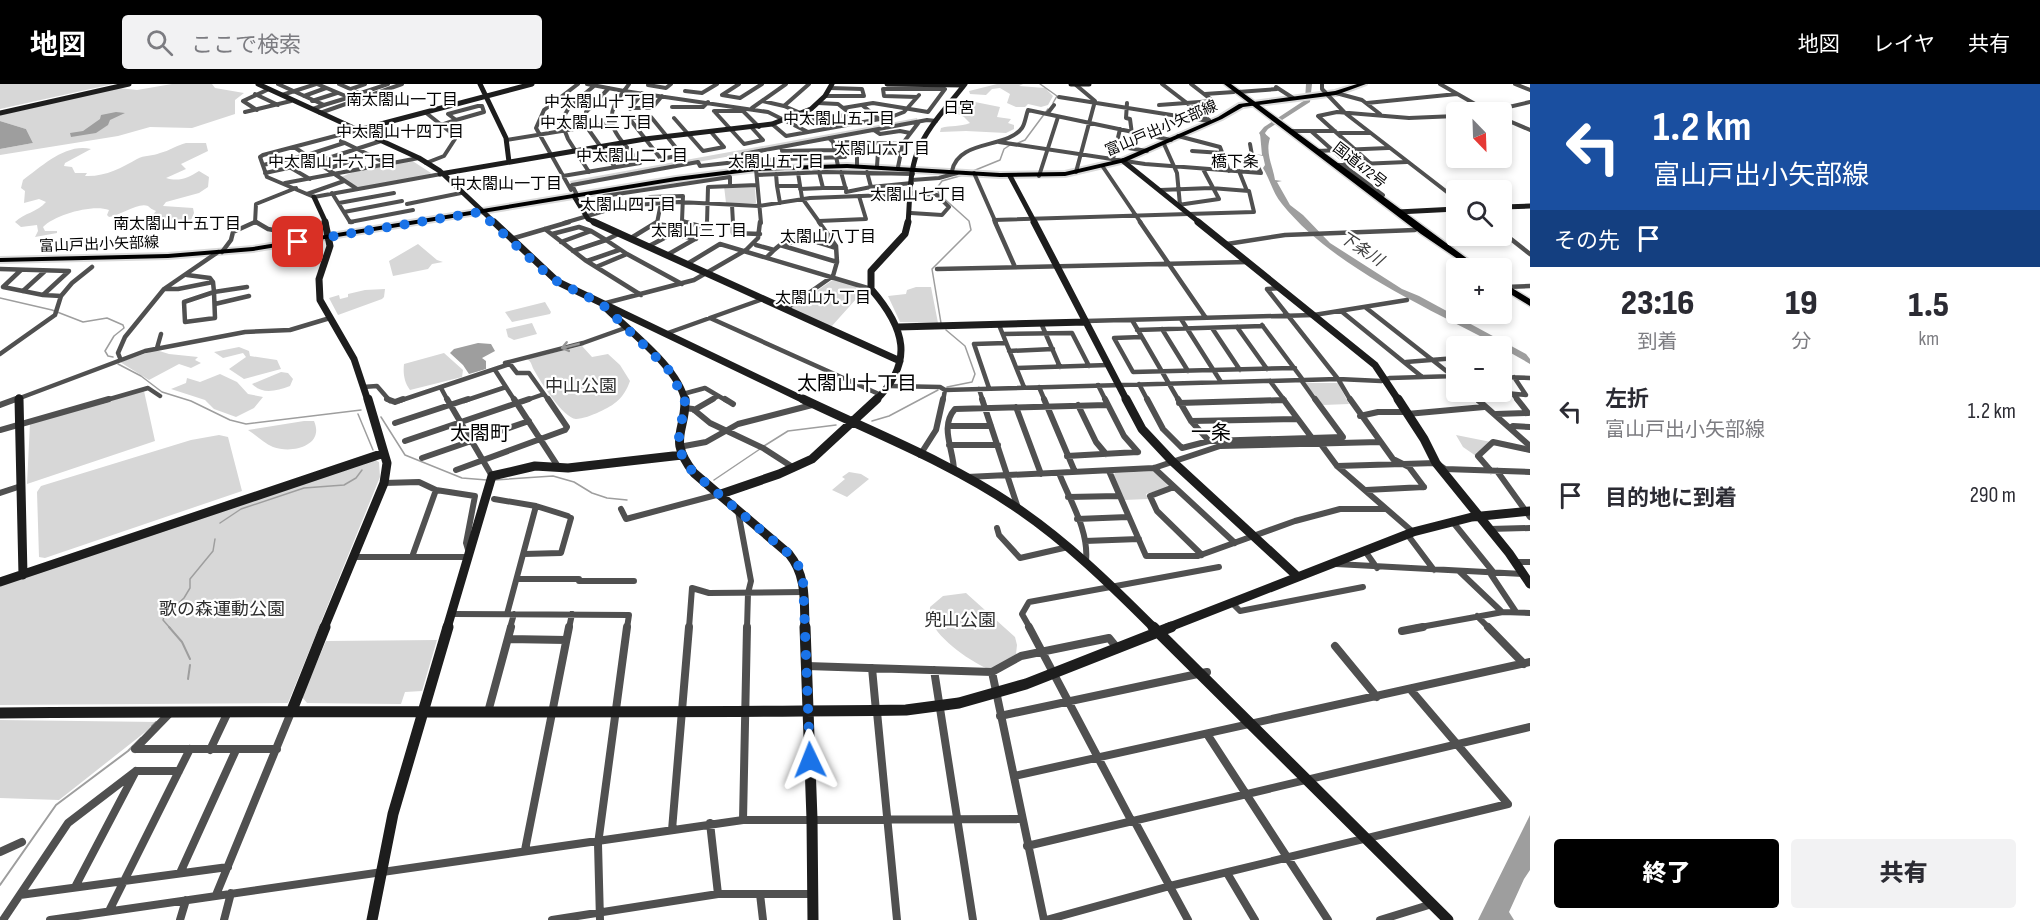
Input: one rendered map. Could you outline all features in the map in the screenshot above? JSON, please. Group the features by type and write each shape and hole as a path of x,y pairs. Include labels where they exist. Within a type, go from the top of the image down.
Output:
{"highway":[{"name":"国道472号","path":"1222,84 1339,165 1398,212 1462,258"},
{"name":"国道472号","path":"1227,84 1236,92"},
{"name":"国道472号","path":"1288,129 1415,230 1456,258"},
{"path":"1512,293 1530,306"}],"main road":[{"name":"富山戸出小矢部線","path":"0,260 168,256 220,252 298,242 576,196 602,194 681,178 787,167 898,167 913,176 958,172 1039,176 1076,172 1123,161 1251,102 1329,94 1363,84"}],"street":[{"path":"0,111 123,84"},
{"path":"0,111 129,84"},
{"path":"256,84 426,163 441,174 553,279 665,335 954,471 1018,508 1086,561 1158,633 1203,673 1249,724 1448,920"},
{"path":"258,110 243,103 245,99 279,84 324,105"},
{"path":"289,89 303,84"},
{"path":"282,95 316,84 348,98 313,109"},
{"path":"340,84 366,96"},
{"path":"350,89 365,84"},
{"path":"360,93 388,84"},
{"path":"320,113 402,84"},
{"path":"480,84 507,140 509,162"},
{"path":"265,174 260,157 263,155 532,84"},
{"path":"576,196 538,135 536,128 544,110 578,84"},
{"path":"587,84 752,108 778,115 808,132"},
{"path":"563,176 640,163 611,123 612,105 629,84"},
{"path":"650,84 648,86 666,88 671,84"},
{"path":"690,87 685,91 702,93 717,84"},
{"path":"739,84 722,95 740,98 762,84"},
{"path":"752,108 786,84"},
{"path":"784,106 808,84"},
{"path":"887,84 945,89 922,116"},
{"path":"917,97 884,96 883,89 965,84"},
{"path":"871,289 870,276 873,267 904,234 911,213 913,176 921,143 965,84"},
{"path":"1071,84 1089,84"},
{"path":"1059,97 1094,103 1126,105 1209,121 1162,84"},
{"path":"1159,105 1214,101 1191,84"},
{"path":"1322,84 1322,89 1345,113 1446,191"},
{"path":"1440,84 1470,102"},
{"path":"1515,84 1530,90"},
{"path":"1076,85 1094,103"},
{"path":"589,172 563,131 561,121 566,111 594,86"},
{"path":"310,195 387,184 625,142 759,127 802,114 819,103 831,86 862,88 864,96 825,96"},
{"path":"772,124 786,135 900,114 925,87"},
{"path":"1205,94 1277,87 1293,98"},
{"path":"304,96 327,88"},
{"path":"609,88 586,112 587,127 615,167"},
{"path":"267,89 356,131"},
{"path":"303,104 337,93"},
{"path":"642,93 631,108 652,108 662,96"},
{"path":"255,94 278,105"},
{"path":"1329,94 1367,103 1457,94"},
{"path":"245,112 291,101"},
{"path":"672,107 703,107 708,102"},
{"path":"762,102 784,106 817,120 851,114"},
{"path":"1512,106 1530,102"},
{"path":"819,103 838,104 861,122"},
{"path":"843,108 873,103 928,111"},
{"path":"1076,172 1094,103"},
{"path":"1367,103 1381,115"},
{"path":"862,105 879,119"},
{"path":"1047,114 1054,105"},
{"path":"1126,105 1126,118 1130,119 1134,149"},
{"path":"441,125 457,121 484,112 482,106 448,114 457,121"},
{"path":"999,142 1002,137 1016,133 1022,128 1027,110 1171,140"},
{"path":"752,128 763,140 744,144 714,111 743,111 759,127"},
{"path":"425,112 454,135 454,143 444,156 426,163"},
{"path":"1371,164 1318,116 1345,113 1409,117 1446,116"},
{"path":"651,117 667,136 682,155 661,159 629,118 651,117"},
{"path":"1039,176 1058,117"},
{"path":"674,118 704,151 724,147 711,132"},
{"path":"602,304 682,284 746,250 760,234 757,185 743,154 782,149 918,122 936,121"},
{"path":"898,167 903,144 918,122"},
{"path":"1512,122 1530,130"},
{"path":"507,140 611,123"},
{"path":"1113,159 1120,129"},
{"path":"1288,129 1370,133"},
{"path":"874,130 880,134 900,131 910,133"},
{"path":"1311,131 1349,165"},
{"path":"1178,135 1220,147 1229,171"},
{"path":"332,137 388,164"},
{"path":"835,137 840,142 845,158 842,168"},
{"path":"829,138 833,142 836,158 842,168 846,192"},
{"path":"265,174 316,162 379,141"},
{"path":"840,142 903,144"},
{"path":"753,172 776,174 819,172 842,168 939,178 958,172 953,166 969,148 999,142 1177,168 1261,173 1252,155 1250,144"},
{"path":"263,165 307,155 344,143"},
{"path":"1201,143 1205,151"},
{"path":"1164,144 1177,168 1181,188 1179,205"},
{"path":"1116,146 1147,151"},
{"path":"294,147 357,189"},
{"path":"1317,151 1389,148"},
{"path":"782,149 835,150"},
{"path":"782,149 787,167"},
{"path":"843,151 900,153"},
{"path":"1192,151 1222,153"},
{"path":"857,152 857,166"},
{"path":"877,166 878,152"},
{"path":"327,169 369,154"},
{"path":"845,158 745,161 700,166 698,162 572,185 586,217 900,361"},
{"path":"285,183 416,159 441,174"},
{"path":"1123,161 1375,365 1436,463 1530,584"},
{"path":"1339,165 1408,162"},
{"path":"1339,165 1383,195"},
{"path":"1102,167 1206,318"},
{"path":"291,168 311,179"},
{"path":"1179,205 1220,199 1203,169"},
{"path":"994,220 1254,212 1250,193 1239,171"},
{"path":"819,172 823,188"},
{"path":"867,172 873,196"},
{"path":"786,309 833,276 837,262 836,248 802,199 798,173"},
{"path":"973,173 1015,267"},
{"path":"216,895 384,483 387,463 354,359 320,300 317,280 330,251 330,236 320,206 310,195 265,174"},
{"path":"776,174 780,203"},
{"path":"511,239 632,206 683,203 759,206 846,192 913,176"},
{"path":"1010,176 1142,429 1172,461 1298,577"},
{"path":"611,210 602,194 624,193 730,177 730,186"},
{"path":"310,195 344,181"},
{"path":"649,246 672,234 682,221 684,183"},
{"path":"387,184 424,221"},
{"path":"682,221 707,228 708,187 757,185"},
{"path":"777,186 823,188 859,196 937,195 949,207 942,215 911,213"},
{"path":"256,222 256,204 296,188"},
{"path":"1160,190 1212,188 1247,191"},
{"path":"646,190 654,203"},
{"path":"332,193 350,222 413,210"},
{"path":"339,203 394,193"},
{"path":"407,204 461,193"},
{"path":"624,193 632,206"},
{"path":"650,197 683,196"},
{"path":"819,221 866,219 859,196"},
{"path":"344,212 402,201"},
{"path":"1215,201 1220,212"},
{"path":"657,224 661,203"},
{"path":"732,205 733,233 760,234"},
{"path":"1512,207 1530,206"},
{"path":"1398,212 1446,210"},
{"path":"256,222 268,229 295,234 298,242"},
{"path":"120,358 118,353 125,337 164,289 220,252 231,240 233,232 256,222"},
{"path":"631,238 657,224 677,227"},
{"path":"552,234 579,227 591,231 619,250 682,284"},
{"path":"545,229 587,261 641,295"},
{"path":"1227,244 1285,235 1415,230"},
{"path":"561,242 591,231"},
{"path":"573,251 620,233"},
{"path":"667,255 696,239 672,234"},
{"path":"784,246 792,239 800,238 836,248"},
{"path":"1512,240 1530,254"},
{"path":"621,509 626,519 721,494 794,468 824,450 890,386 900,361 903,348 898,327 887,308 871,289 720,244 687,264"},
{"path":"756,245 774,250"},
{"path":"767,257 780,246 784,246 837,262"},
{"path":"587,261 619,250"},
{"path":"596,267 627,254"},
{"path":"938,268 1248,262"},
{"path":"0,354 56,315 61,296 72,283 92,267"},
{"path":"0,269 69,271 43,295"},
{"path":"21,270 3,287 61,296"},
{"path":"23,291 45,271"},
{"path":"186,275 210,278 213,282 215,293 215,318 185,322 184,302 189,298 215,293 247,287"},
{"path":"164,289 178,289 213,282"},
{"path":"1512,287 1530,286"},
{"path":"1281,288 1267,289 1338,379 1360,416 1393,459 1409,467 1424,487 1366,490"},
{"path":"215,304 249,296"},
{"path":"665,335 764,299"},
{"path":"898,327 1314,315 1407,300"},
{"path":"602,304 668,369 683,394 685,400 678,436 680,451 694,473 774,539 796,561 803,579 812,819 813,920"},
{"path":"1365,307 1446,370"},
{"path":"1341,311 1421,376"},
{"path":"1139,384 1163,429 1182,448 1209,441 1343,437 1256,317"},
{"path":"0,405 120,358 157,348 245,332 290,330 330,318"},
{"path":"710,318 881,395"},
{"path":"495,370 514,360 584,343 623,326 632,319"},
{"path":"1181,319 1221,382"},
{"path":"1132,320 1191,422 1209,441"},
{"path":"1041,323 1060,367"},
{"path":"999,324 1024,387"},
{"path":"1137,330 1263,326"},
{"path":"1238,327 1268,369"},
{"path":"1212,328 1240,370"},
{"path":"1162,329 1188,371"},
{"path":"1003,334 1072,333 1089,366"},
{"path":"157,348 161,334"},
{"path":"1141,336 1114,338 1133,372 1295,368"},
{"path":"989,388 974,344 1006,343"},
{"path":"1009,351 1053,349"},
{"path":"1406,362 1446,358"},
{"path":"363,387 377,386 391,402 441,388 510,364 517,373 529,373 567,428 456,470"},
{"path":"1017,368 1108,365"},
{"path":"495,370 558,468"},
{"path":"890,386 940,387 945,390 1446,377"},
{"path":"1512,377 1530,378"},
{"path":"1512,377 1526,395 1513,394"},
{"path":"1270,381 1311,438"},
{"path":"1067,456 1138,452 1124,436 1098,385"},
{"path":"395,423 506,387"},
{"path":"683,394 705,387 733,404"},
{"path":"1039,387 1075,472"},
{"path":"0,430 148,388 160,396"},
{"path":"372,920 393,814 491,479 441,388"},
{"path":"979,389 1018,508"},
{"path":"920,455 936,430 945,390"},
{"path":"405,441 544,394"},
{"path":"1496,414 1528,413 1513,394"},
{"path":"694,410 717,396"},
{"path":"19,398 22,424 23,574"},
{"path":"1179,403 1284,400"},
{"path":"1479,402 1513,426 1530,448"},
{"path":"491,479 535,466 558,468 680,451 706,442 738,424 812,405"},
{"path":"1078,405 1096,442 1106,454"},
{"path":"954,471 946,435 950,413 955,409 1107,405"},
{"path":"1016,407 1041,474"},
{"path":"1360,416 1378,412 1406,413 1484,407"},
{"path":"684,408 694,410 710,423 763,448 794,468"},
{"path":"1191,422 1297,419"},
{"path":"422,458 529,421"},
{"path":"948,426 991,426"},
{"path":"1513,426 1530,427"},
{"path":"966,477 1154,468 1220,447 1380,442"},
{"path":"1529,513 1494,471 1478,456 1493,442 1530,448"},
{"path":"1320,443 1337,466 1366,490 1410,533 1434,570"},
{"path":"950,445 998,445"},
{"path":"0,582 384,453"},
{"path":"1337,466 1436,463 1445,469 1530,472"},
{"path":"1154,468 1234,543"},
{"path":"1108,471 1146,556 1202,555 1295,521 1340,509 1386,509"},
{"path":"1059,474 1085,541 1088,554 1086,561"},
{"path":"384,483 419,482 436,490 475,496 466,543 469,555"},
{"path":"0,493 21,486"},
{"path":"1174,487 1150,496 1157,510 1202,555"},
{"path":"412,557 436,490"},
{"path":"1068,497 1119,495"},
{"path":"494,499 536,506 570,517 561,554 524,554"},
{"path":"488,712 508,639 517,579 536,506"},
{"path":"737,508 751,581 748,593 743,820"},
{"path":"0,713 292,710 421,713 877,712 939,705 998,693 1053,674 1410,533 1477,516 1529,513"},
{"path":"1077,519 1128,517"},
{"path":"1452,521 1492,573 1516,612"},
{"path":"997,528 999,535 1020,558 1069,547"},
{"path":"1489,529 1530,528"},
{"path":"1085,541 1139,539"},
{"path":"1365,551 1377,568"},
{"path":"354,557 469,555"},
{"path":"1515,562 1530,562"},
{"path":"1332,564 1524,574"},
{"path":"1188,920 1136,824 1131,820 1022,614 1029,602 1219,567"},
{"path":"1458,571 1503,612"},
{"path":"517,579 634,581"},
{"path":"1232,603 1240,611 1363,587"},
{"path":"672,830 692,588 709,593 804,592"},
{"path":"1402,631 1503,612 1530,613"},
{"path":"453,614 629,615 598,844 600,916"},
{"path":"525,850 572,614"},
{"path":"1477,616 1527,663"},
{"path":"807,666 992,672 1021,656 1109,638 1118,649"},
{"path":"508,639 566,640"},
{"path":"1335,646 1377,697"},
{"path":"1014,776 1527,663"},
{"path":"872,668 897,920"},
{"path":"934,670 973,920"},
{"path":"992,672 998,693 1000,716 1021,819 1045,920 1170,886 1508,804 1410,689"},
{"path":"1000,716 1203,673"},
{"path":"210,750 228,711"},
{"path":"171,712 135,749 277,749"},
{"path":"1027,846 1305,778 1530,727"},
{"path":"1207,734 1328,920"},
{"path":"112,914 124,880 190,749"},
{"path":"180,873 236,750"},
{"path":"3,920 68,823 136,771 179,771"},
{"path":"75,887 136,771"},
{"path":"50,920 112,914 216,895 710,823 812,819 1021,819"},
{"path":"710,823 718,894"},
{"path":"0,852 22,843"},
{"path":"20,895 228,867"},
{"path":"1227,873 1255,920"},
{"path":"224,920 231,893"},
{"path":"552,920 600,916 718,894 814,894"},
{"path":"760,894 763,920"},
{"path":"180,920 186,900"},
{"path":"1380,920 1432,904"}],"green space":[{"path":"0,84 113,84 0,109"},
{"path":"172,84 212,84 215,88 244,93 235,100 235,114 192,128 150,127 118,136 0,155 0,149 33,143 26,129 0,121 0,115 119,88 137,90"},
{"path":"997,84 1023,84 1019,86 1045,88 1053,96 1048,105 1041,107 1028,104 1025,107 1016,107 1007,103 1010,94 1000,88 992,89 986,95 970,94 969,91"},
{"path":"975,102 1000,107 997,117 1011,119 1008,123 1014,125 1014,129 1006,133 940,132 941,128 970,123 964,117 951,111 958,103"},
{"path":"917,118 918,122 571,185 570,181"},
{"path":"186,143 206,143 208,151 181,164 186,169 166,178 183,179 199,171 209,177 208,187 199,193 166,202 163,206 193,208 194,213 191,220 179,225 148,224 147,222 156,211 144,205 109,217 107,215 109,210 102,209 93,208 74,212 56,218 43,227 45,231 57,231 57,233 35,237 38,231 37,225 21,227 15,222 46,202 39,199 24,203 25,191 21,188 23,180 46,162 64,152 72,149 91,149 65,163 64,166 72,167 75,173 87,173 85,176 92,176 112,171 140,158"},
{"path":"411,160 431,173 428,176 359,188 341,177 358,170"},
{"path":"724,186 755,187 756,203 726,203"},
{"path":"418,244 437,260 443,262 432,264 428,269 393,276 389,261"},
{"path":"834,279 866,288 831,327 790,309"},
{"path":"916,287 931,287 938,323 900,322 888,296 906,294 907,290"},
{"path":"385,289 382,299 338,315 329,298 339,295 340,299 348,297 348,294 365,290"},
{"path":"545,302 550,314 512,322 505,312"},
{"path":"532,323 537,334 514,340 508,337 506,329"},
{"name":"中山公園","path":"582,346 592,357 608,354 620,365 630,381 625,392 614,404 584,418 576,419 559,406 527,359"},
{"path":"239,347 249,351 250,356 277,360 281,369 244,379 229,369 246,357 243,353 223,358 214,352"},
{"path":"156,350 169,354 198,357 195,360 201,363 191,368 179,364 149,380 120,362"},
{"path":"444,353 463,370 462,377 410,390 404,377 404,364"},
{"path":"281,372 288,373 293,379 290,386 265,391 252,384"},
{"path":"220,374 237,382 248,394 263,397 254,408 236,417 214,409 205,400 171,389 186,383 187,378 200,382"},
{"path":"1305,383 1338,383 1349,404 1323,405"},
{"path":"144,391 155,441 27,484 30,423"},
{"path":"314,421 315,437 305,446 297,448 273,447 248,430"},
{"path":"219,435 228,437 242,491 45,558 39,557 37,492 41,486 191,440"},
{"path":"1456,435 1491,442 1476,456 1463,447"},
{"name":"歌の森運動公園","path":"373,459 379,462 380,477 288,703 0,705 0,585"},
{"path":"1155,471 1169,487 1146,494 1148,499 1124,500 1113,476 1115,473"},
{"path":"849,472 861,474 869,479 847,497 832,490 845,479 842,477"},
{"name":"兜山公園","path":"966,593 1015,637 1016,654 991,670 957,650 941,636 930,619 930,607 943,596"},
{"path":"437,640 422,691 405,692 401,704 307,703 302,697 326,641"},
{"path":"0,720 158,722 59,800 0,798"}],"shaded area":[{"path":"125,113 110,120 108,125 96,133 71,137 70,133 83,131 100,119 101,115"},
{"path":"0,121 26,129 33,143 0,149"},
{"path":"1265,128 1267,129 1264,133 1270,138 1269,154 1275,180 1282,181 1277,182 1290,205 1330,243 1402,289 1446,311 1446,318 1365,274 1306,230 1279,200 1263,168 1265,165 1263,156 1255,154 1262,155 1260,133"},
{"path":"1457,324 1471,324 1493,336 1480,336"},
{"path":"478,343 491,344 495,351 482,358 486,361 486,369 469,374 450,353 454,349"},
{"path":"1512,346 1526,354 1530,359 1530,364 1512,354"},
{"path":"1530,815 1530,870 1509,912 1514,920 1478,920"}],"waterway":[{"path":"1040,84 1057,96 1053,103"},
{"name":"下条川","path":"1265,139 1262,133 1266,128 1308,101 1309,84"},
{"path":"1018,143 1025,140 1048,109"},
{"path":"973,171 1000,160 1004,149 1010,145"},
{"path":"941,323 932,269 971,230 969,221 939,194 937,188 942,181 963,175"},
{"path":"0,298 52,310 83,322 107,318 123,325 124,328 114,336 105,351 108,356 113,357"},
{"path":"946,330 965,346 975,374 972,382 947,387"},
{"path":"118,364 141,376 162,392 191,401 230,420 246,424 361,410"},
{"path":"872,421 889,416 938,390"},
{"path":"358,414 373,450"},
{"path":"381,417 405,455 462,478 487,480"},
{"path":"764,446 788,431 836,425"},
{"path":"714,480 760,449"},
{"path":"220,523 241,509 304,488 344,485 356,478 362,470"},
{"path":"495,480 553,476 574,482 592,493 607,498 627,500"},
{"path":"170,628 163,620 164,617 184,598 190,588 190,579 213,551 215,539"},
{"path":"169,627 182,642 190,659"},
{"path":"188,679 190,665"},
{"path":"152,726 156,722"},
{"path":"0,885 56,805 128,751 141,738"}],"district":[{"name":"南太閤山一丁目","path":"402,99"},
{"name":"中太閤山十丁目","path":"600,101"},
{"name":"日宮","path":"959,107"},
{"name":"中太閤山五丁目","path":"839,118"},
{"name":"中太閤山三丁目","path":"596,122"},
{"name":"中太閤山十四丁目","path":"400,131"},
{"name":"太閤山六丁目","path":"882,148"},
{"name":"中太閤山二丁目","path":"632,155"},
{"name":"中太閤山十六丁目","path":"332,161"},
{"name":"太閤山五丁目","path":"776,161"},
{"name":"橋下条","path":"1235,161"},
{"name":"中太閤山一丁目","path":"506,183"},
{"name":"太閤山七丁目","path":"918,194"},
{"name":"太閤山四丁目","path":"628,204"},
{"name":"南太閤山十五丁目","path":"177,223"},
{"name":"太閤山三丁目","path":"699,230"},
{"name":"太閤山八丁目","path":"828,236"},
{"name":"太閤山九丁目","path":"823,297"},
{"name":"太閤山十丁目","path":"857,383"},
{"name":"一条","path":"1211,432"},
{"name":"太閤町","path":"480,433"}],"route":[{"path":"298,242 480,212 547,274 602,304 668,369 676,379 685,400 678,447 686,463 694,473 771,536 798,565 803,579 805,598 810,760"}]}
